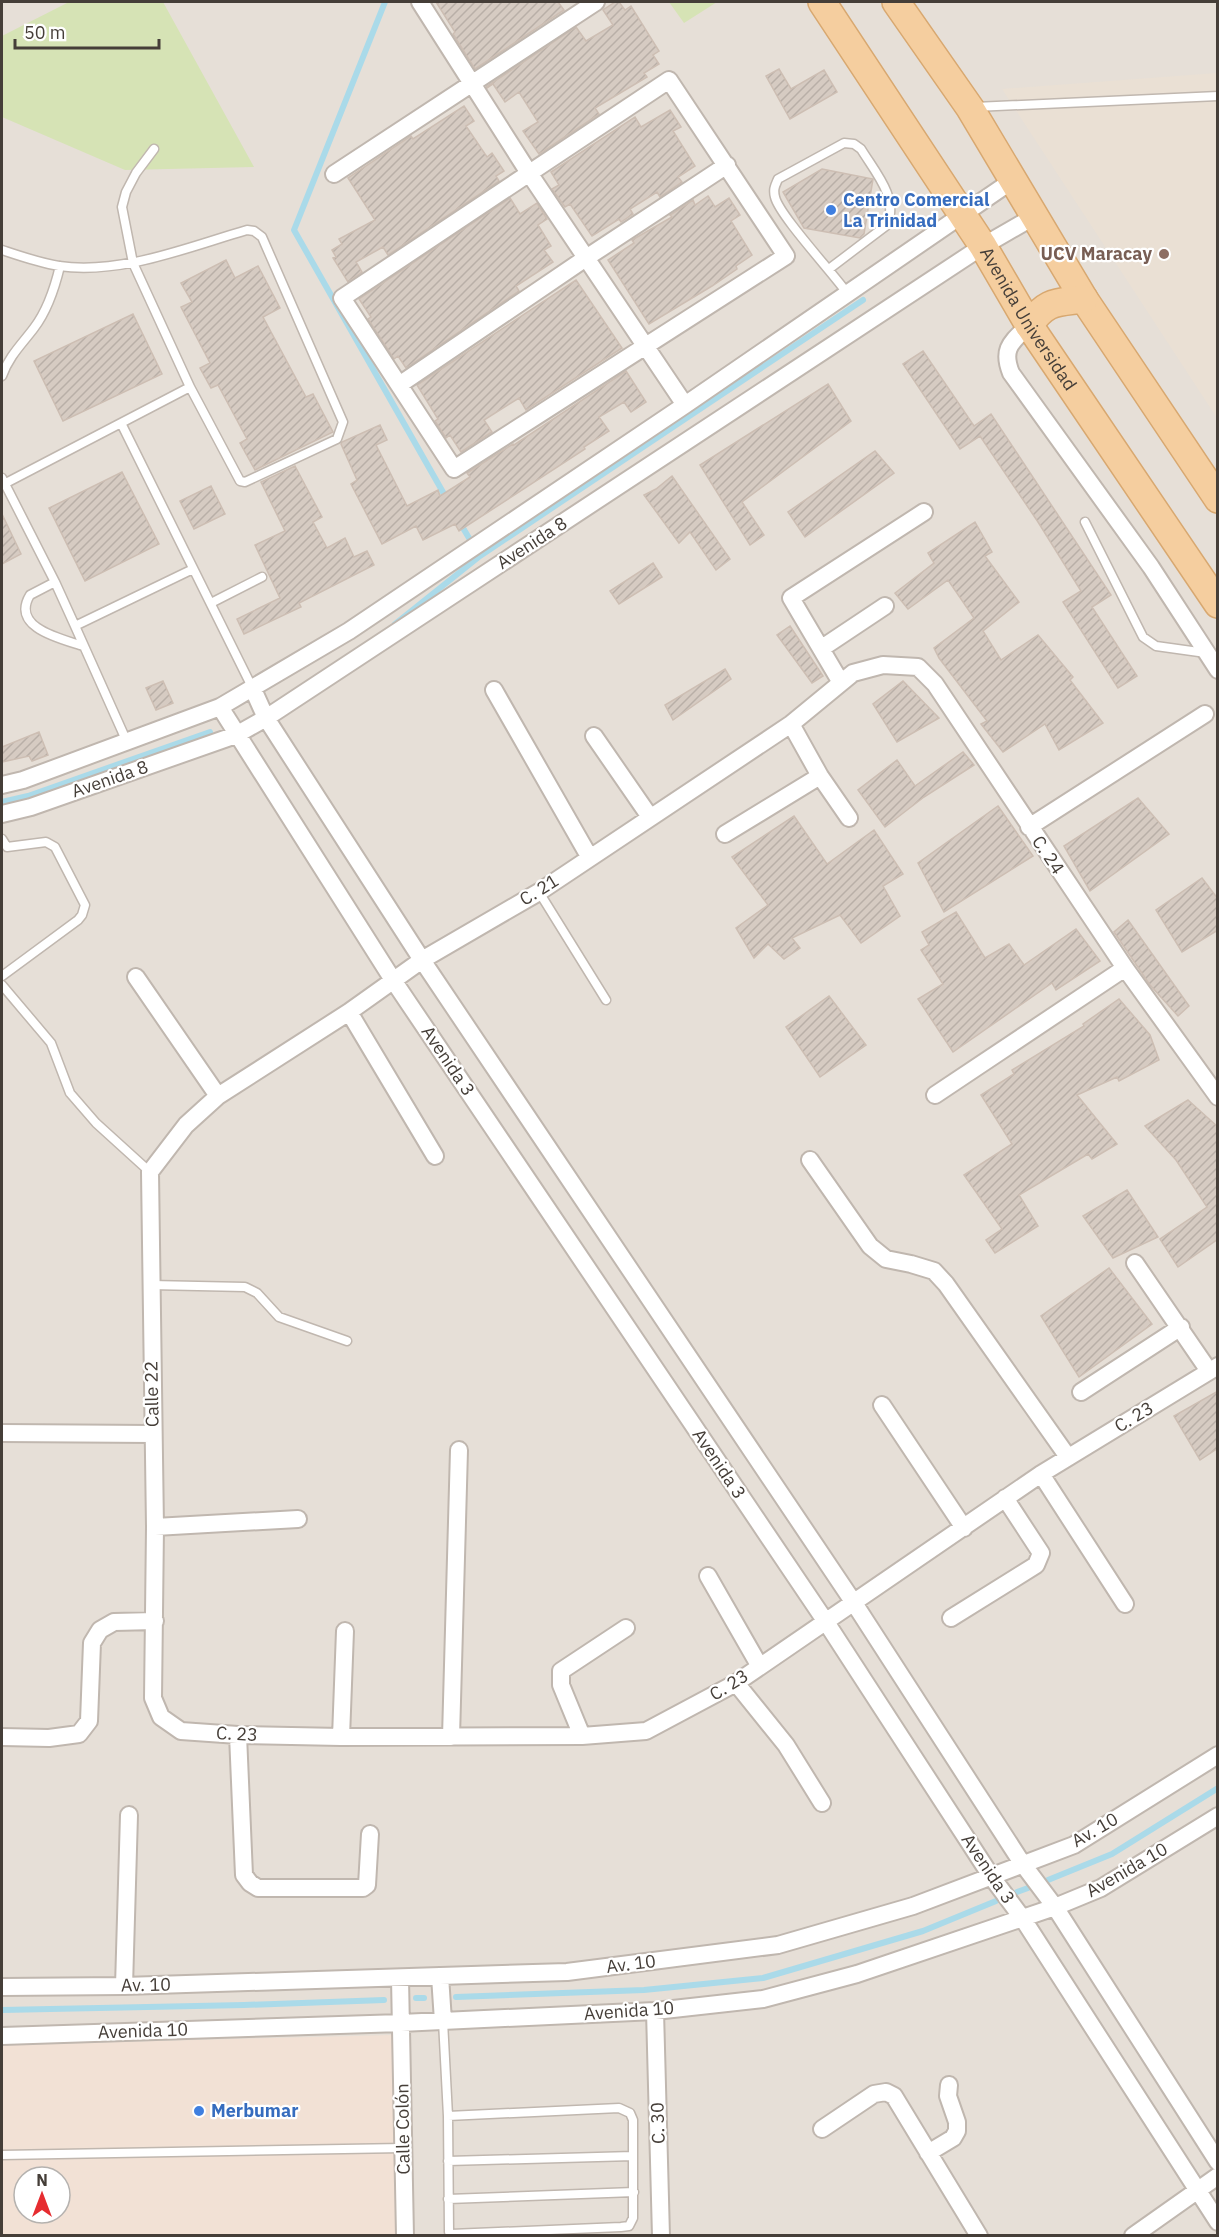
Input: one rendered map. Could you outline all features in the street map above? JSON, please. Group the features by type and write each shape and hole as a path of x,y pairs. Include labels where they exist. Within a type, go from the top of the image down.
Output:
{"main road":[{"name":"Avenida Universidad","path":"822,2 983,246 1029,325 1218,604"},
{"path":"896,2 970,108 1084,299 1218,499"},
{"path":"1029,325 1050,303 1084,299"}],"street":[{"path":"420,2 529,173 685,405"},
{"path":"334,174 596,2"},
{"path":"669,80 786,256 454,469 342,298 529,173 669,80"},
{"path":"399,385 727,165"},
{"name":"Avenida 8","path":"2,785 23,780 220,707 349,631 685,405 1013,180"},
{"name":"Avenida 8","path":"2,814 31,807 236,735 266,718 983,246 1035,216"},
{"path":"1029,325 1008,346 1006,360 1011,373 1151,567 1218,670"},
{"path":"846,677 822,648 791,598 924,512"},
{"path":"822,648 885,606"},
{"name":"C. 24","path":"846,677 883,665 918,667 935,684 1125,968 1218,1097"},
{"name":"C. 21","path":"218,1096 349,1012 422,960 539,892 791,724 846,677"},
{"name":"Avenida 3","path":"252,687 266,718 422,960 854,1603 1022,1863 1055,1906 1218,2162"},
{"path":"494,690 590,858"},
{"name":"Avenida 3","path":"220,707 393,980 826,1622 991,1876 1023,1919 1218,2222"},
{"path":"1029,827 1204,714"},
{"path":"791,724 820,776 849,818"},
{"path":"594,736 650,817"},
{"path":"725,834 820,776"},
{"path":"935,1095 1125,968"},
{"path":"136,977 218,1096 186,1125 150,1172"},
{"path":"349,1012 435,1156"},
{"path":"810,1160 870,1246 886,1259 934,1271 946,1284 1068,1456"},
{"name":"Calle 22","path":"150,1172 156,1527 153,1698 161,1717"},
{"path":"1135,1263 1213,1369"},
{"path":"1081,1392 1181,1327"},
{"name":"C. 23","path":"161,1717 182,1731 238,1735 582,1736 646,1731 736,1683 759,1665 826,1622 1068,1456 1213,1369"},
{"path":"882,1406 964,1528"},
{"path":"2,1433 153,1434"},
{"path":"451,1737 459,1450"},
{"path":"1041,1474 1125,1604"},
{"path":"951,1618 1036,1564 1041,1553 1005,1498"},
{"path":"156,1527 298,1519"},
{"path":"708,1576 759,1665"},
{"path":"2,1737 49,1738 79,1734 89,1721 92,1643 100,1630 114,1622 154,1621"},
{"path":"582,1736 561,1685 561,1671 626,1628"},
{"path":"341,1737 345,1631"},
{"path":"736,1683 786,1745 822,1803"},
{"path":"238,1735 244,1875 250,1883 258,1888 363,1888 367,1885 370,1834"},
{"name":"Av. 10","path":"2,1987 124,1986 567,1972 778,1945 913,1906 1074,1845 1218,1755"},
{"path":"124,1986 129,1815"},
{"name":"Avenida 10","path":"2,2036 401,2023 655,2011 763,2000 857,1974 1023,1919 1101,1888 1218,1816"},
{"path":"440,1976 443,2021"},
{"name":"Calle Colón","path":"400,1978 405,2235"},
{"name":"C. 30","path":"655,2011 661,2235"},
{"path":"928,2153 953,2138 957,2131 957,2122 948,2096 949,2085"},
{"path":"822,2129 874,2094 886,2092 894,2096 979,2235"},
{"path":"1133,2235 1218,2176"}],"lane":[{"path":"970,108 1218,96"},
{"path":"830,269 887,225 891,217 890,198 861,149 854,144 844,143 778,179 774,187 775,199 787,218 847,293"},
{"path":"2,250 60,266 104,268 133,262 247,230 254,231 262,237 343,422 337,439 245,482 240,481 190,387 133,262 122,207 126,192 136,173 154,148"},
{"path":"2,376 7,363 35,327 54,289 60,266"},
{"path":"127,742 55,582 3,481 190,387"},
{"path":"121,423 252,687"},
{"path":"1085,522 1143,636 1156,646 1206,653"},
{"path":"75,626 194,569"},
{"path":"210,603 262,577"},
{"path":"55,582 30,595 25,609 27,618 38,629 54,638 83,646"},
{"path":"2,842 7,847 13,848 46,843 55,847 85,905 78,920 2,976"},
{"path":"539,892 606,1000"},
{"path":"2,985 51,1043 70,1093 96,1124 150,1172"},
{"path":"151,1285 245,1287 257,1293 279,1317 346,1341"},
{"path":"443,2021 448,2116 448,2228 451,2234 629,2226 633,2218 634,2192 633,2120 630,2113 620,2108 448,2116"},
{"path":"2,2156 404,2148"},
{"path":"448,2161 633,2156"},
{"path":"448,2199 634,2192"}],"shaded area":[{"path":"2,2 1217,2 1217,2235 2,2236"},
{"name":"UCV Maracay","path":"1217,73 1217,418 1002,89"},
{"name":"Merbumar","path":"394,2035 399,2235 2,2235 2,2045"}],"green space":[{"path":"69,2 163,2 254,167 125,170 2,117 2,36"},
{"path":"669,2 717,2 684,23"}],"building":[{"path":"436,2 558,2 564,10 475,69"},
{"path":"619,2 625,10 631,6 659,51 653,55 659,64 644,73 647,77 595,108 599,114 539,154 523,131 538,122 519,92 505,102 493,84 486,87 576,27 586,41 613,25 603,10"},
{"path":"779,69 791,89 824,70 837,92 790,119 766,76"},
{"path":"464,106 474,121 466,126 487,157 492,153 504,171 496,176 499,181 388,255 383,247 356,262 362,272 348,282 333,258 336,257 332,250 342,244 339,239 375,220 348,178 411,136 413,139"},
{"path":"670,110 681,127 673,131 695,166 678,177 682,182 660,197 657,192 630,209 633,214 621,222 619,219 592,236 570,204 565,207 552,189 559,185 551,172 635,117 641,127"},
{"name":"Centro Comercial La Trinidad","path":"822,169 873,179 864,234 860,238 804,228 783,192"},
{"path":"708,196 715,207 729,198 740,215 731,221 752,255 736,266 737,269 712,286 649,324 608,260 634,243 632,240 672,217 670,215 693,200 695,205"},
{"path":"510,198 520,214 537,203 547,219 538,225 551,246 544,250 553,262 516,286 519,291 406,368 398,356 394,359 368,319 371,317 359,299"},
{"path":"226,260 235,278 258,266 280,308 263,317 306,397 313,394 333,432 255,470 240,443 247,439 218,385 211,388 200,368 210,363 181,307 192,302 181,283"},
{"path":"576,280 622,348 526,410 519,398 484,420 492,432 461,452 450,435 446,438 435,421 438,419 417,385"},
{"path":"133,314 162,374 63,421 34,361"},
{"path":"923,351 974,426 991,414 1111,595 1092,607 1137,676 1118,688 1063,602 1081,591 1038,522 980,436 960,449 903,364"},
{"path":"626,371 646,402 631,412 624,402 599,417 609,431 584,447 585,449 459,531 455,524 423,540 416,526 382,544 351,484 357,480 342,442 380,425 387,440 376,445 407,506 438,490 440,496 470,477 467,473 514,445"},
{"path":"828,384 851,421 742,502 764,535 750,545 700,465"},
{"path":"875,451 894,473 805,537 788,512"},
{"path":"295,466 322,517 313,522 327,548 345,538 354,557 367,551 374,565 299,603 301,607 244,634 237,619 280,598 255,545 285,531 261,482"},
{"path":"122,472 159,544 85,581 49,508"},
{"path":"672,476 730,559 716,570 690,532 679,543 644,495"},
{"path":"211,486 225,514 194,529 180,501"},
{"path":"2,514 21,554 2,564"},
{"path":"975,522 992,552 985,556 1019,602 983,631 1001,660 1038,635 1073,677 1070,680 1103,723 1059,750 1045,724 1003,752 981,724 987,721 939,658 934,648 974,618 948,580 908,609 895,593 934,563 928,553"},
{"path":"653,563 662,577 619,604 610,591"},
{"path":"790,626 823,676 812,683 777,635"},
{"path":"725,669 731,679 673,720 665,705"},
{"path":"163,681 173,703 156,710 146,688"},
{"path":"903,681 939,718 897,742 873,704"},
{"path":"39,732 48,755 32,761 29,756 2,762 2,747"},
{"path":"963,752 974,765 924,797 885,827 858,790 897,760 915,786"},
{"path":"1138,798 1169,834 1090,891 1064,846"},
{"path":"998,806 1033,856 944,912 918,863"},
{"path":"794,816 827,864 874,830 903,874 883,886 900,916 861,943 840,915 792,938 800,948 784,959 768,944 754,958 736,928 768,905 732,857"},
{"path":"1202,878 1218,899 1218,930 1182,952 1156,910"},
{"path":"956,912 985,958 1009,944 1024,965 1076,929 1100,961 1056,990 1052,983 953,1052 918,999 943,984 921,950 929,945 922,932"},
{"path":"1128,920 1189,1006 1178,1016 1150,985 1114,932"},
{"path":"829,996 866,1045 820,1077 786,1027"},
{"path":"1119,999 1150,1035 1159,1060 1119,1081 1117,1077 1077,1095 1117,1144 1092,1159 1088,1154 1019,1195 1038,1226 995,1253 986,1240 1002,1229 964,1175 1012,1144 981,1095 1014,1074 1012,1070 1084,1026 1083,1024"},
{"path":"1188,1100 1218,1127 1218,1239 1178,1267 1160,1239 1207,1207 1176,1160 1145,1126"},
{"path":"1127,1190 1158,1237 1113,1258 1083,1216"},
{"path":"1109,1268 1152,1324 1079,1377 1041,1316"},
{"path":"1218,1391 1218,1448 1200,1460 1174,1416"}],"waterway":[{"path":"385,2 294,230 448,501"},
{"path":"395,624 480,556 863,300"},
{"path":"460,523 469,538"},
{"path":"2,802 28,796 210,732"},
{"path":"1048,1880 1112,1854 1218,1788"},
{"path":"1017,1892 1028,1888"},
{"path":"456,1997 644,1990 763,1978 923,1931 996,1901"},
{"path":"416,1998 424,1998"},
{"path":"2,2010 384,2000"}],"place":[{"name":"Centro Comercial La Trinidad","path":"831,210"},
{"name":"UCV Maracay","path":"1164,254"},
{"name":"Merbumar","path":"199,2111"}]}
